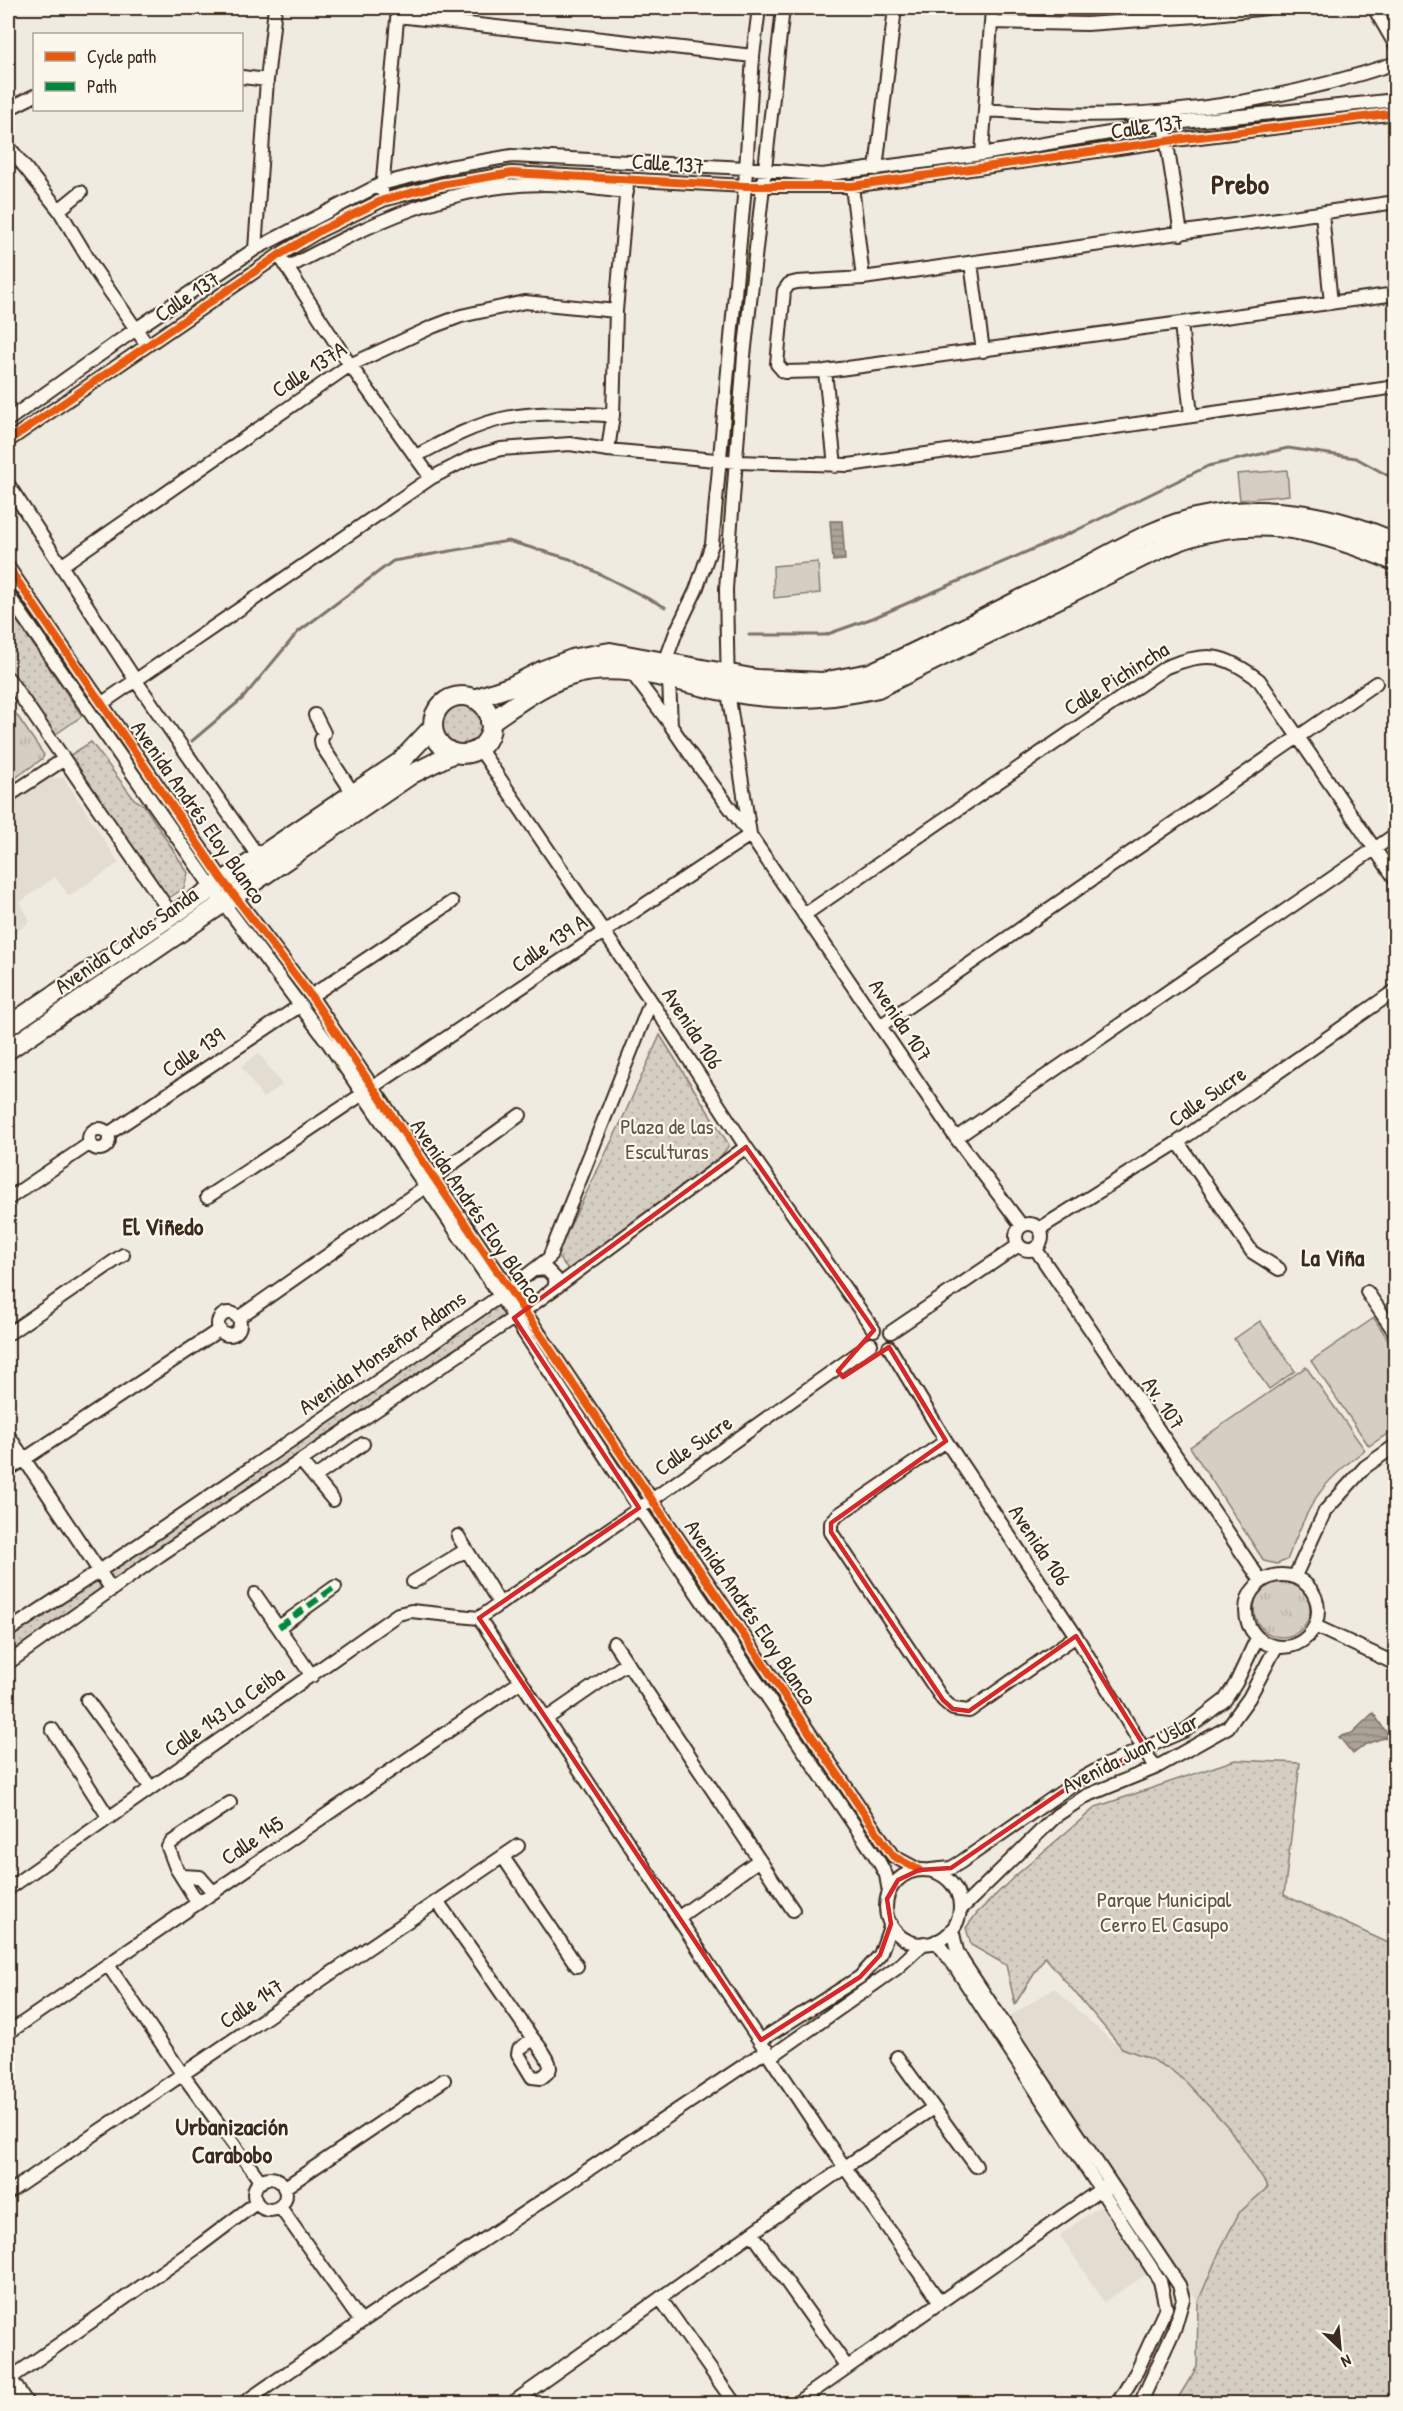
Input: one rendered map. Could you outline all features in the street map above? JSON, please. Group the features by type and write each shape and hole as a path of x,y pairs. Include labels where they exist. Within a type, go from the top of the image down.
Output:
{"street":[{"path":"255,249 267,80 275,8"},
{"path":"671,726 667,671 676,632 696,590 712,544 759,8"},
{"path":"750,835 728,692 726,589 744,356 783,8"},
{"path":"876,169 895,8"},
{"path":"982,154 992,8"},
{"path":"991,22 1087,24 1267,8"},
{"path":"1374,8 1395,46"},
{"path":"383,200 381,184 398,12 753,56"},
{"path":"985,110 1041,114 1123,114 1204,107 1290,92 1352,77 1395,63"},
{"path":"243,77 267,80"},
{"path":"8,109 33,96"},
{"path":"8,420 136,329 255,249 381,184 449,168 512,156 765,169 822,175 982,154 1164,124 1395,100"},
{"name":"Calle 137","path":"8,441 279,255 321,230 383,200 440,185 512,173 764,187 852,186 1167,141 1395,113"},
{"path":"1164,124 1181,234"},
{"path":"8,146 59,210 95,270 147,345"},
{"name":"Calle 137","path":"608,450 613,415 616,311 627,178"},
{"path":"287,268 359,229 427,202 492,187 546,184 627,192"},
{"path":"852,186 863,278"},
{"path":"59,210 81,192"},
{"path":"1395,202 863,278 789,284 784,291 777,364 784,372 825,371 1395,294"},
{"path":"1322,214 1331,303"},
{"path":"279,255 350,364 431,478"},
{"path":"971,262 983,351"},
{"name":"Calle 137A","path":"61,566 350,364 461,316 525,302 616,311"},
{"path":"1181,324 1191,415"},
{"path":"825,371 835,466"},
{"path":"102,704 431,478 472,458 501,449 570,444 608,450 737,462 835,466 1395,387"},
{"path":"416,456 441,442 504,418 542,414 613,415"},
{"path":"8,484 135,681 258,856"},
{"path":"490,722 538,689 578,673 612,669 632,672 728,673 757,679 822,682 870,673 915,661 1145,556 1186,538 1208,532 1272,527 1302,530 1384,544 1395,561"},
{"name":"Avenida Andrés Eloy Blanco","path":"8,567 102,704 224,892 301,1005 368,1092"},
{"name":"Avenida Andrés Eloy Blanco","path":"8,595 224,892 311,996 368,1092 519,1314 653,1499 893,1856 925,1870"},
{"path":"474,699 512,686 543,670 575,658 610,652 728,692 801,699 830,698 878,688 915,661"},
{"name":"Calle Pichincha","path":"804,915 1166,667 1191,657 1218,657 1244,669 1259,680 1395,880"},
{"name":"Avenida 107","path":"632,672 750,835 956,1138 1022,1226"},
{"path":"8,678 172,915"},
{"path":"880,1026 1376,683"},
{"path":"461,696 474,699 483,706 490,722 488,737 479,748 462,754 454,753 441,746 434,734 433,727 438,709 448,700 461,696"},
{"path":"315,715 324,733 321,740 322,746 353,793"},
{"name":"Avenida Carlos Sanda","path":"8,1026 172,915 224,892 258,856 400,762 433,727"},
{"name":"Avenida 106","path":"479,748 651,1000 746,1147 874,1330"},
{"name":"Avenida Carlos Sanda","path":"8,1050 224,892 422,767 454,753"},
{"path":"8,796 63,760"},
{"path":"956,1138 1395,834"},
{"name":"Calle 139 A","path":"207,1197 368,1092 603,931 750,835"},
{"path":"311,996 452,902"},
{"name":"Calle Sucre","path":"1039,1229 1178,1142 1395,990"},
{"name":"Avenida Monseñor Adams","path":"8,1631 356,1396 549,1258 651,1000"},
{"name":"Calle 139","path":"8,1200 90,1144 88,1136 93,1130 103,1129 108,1134 301,1005"},
{"path":"8,1470 219,1330 218,1320 223,1315 233,1313 238,1318 520,1115"},
{"path":"1178,1142 1252,1252 1279,1269"},
{"name":"Avenida Monseñor Adams","path":"8,1663 519,1314 746,1147"},
{"path":"1031,1224 1039,1229 1041,1241 1035,1248 1026,1249 1019,1245 1016,1237 1022,1226 1031,1224"},
{"path":"891,1332 1019,1245"},
{"name":"Av. 107","path":"1035,1248 1261,1581"},
{"path":"8,1335 123,1255"},
{"path":"535,1270 546,1269 551,1272 556,1279 554,1289"},
{"path":"1368,1292 1395,1334"},
{"name":"Avenida Andrés Eloy Blanco","path":"519,1314 639,1508 872,1851 886,1875 889,1892"},
{"path":"884,1327 891,1332 892,1340 889,1347 877,1349 871,1344 870,1336 874,1330 884,1327"},
{"name":"Calle Sucre","path":"479,1618 653,1499 871,1344"},
{"name":"Avenida 106","path":"889,1347 946,1441 1076,1636 1146,1749 1155,1768"},
{"path":"8,1435 112,1590"},
{"path":"946,1441 838,1515 831,1523 831,1532 943,1700 953,1709 969,1711 1076,1636"},
{"path":"315,1477 363,1443"},
{"path":"1295,1576 1325,1511 1365,1467 1395,1445"},
{"path":"301,1461 333,1500"},
{"path":"458,1536 500,1604"},
{"path":"413,1582 466,1550"},
{"path":"1275,1575 1295,1576 1303,1581 1316,1597 1318,1616 1308,1636 1299,1643 1288,1647 1276,1647 1257,1638 1250,1629 1245,1617 1245,1605 1249,1594 1261,1581 1275,1575"},
{"path":"279,1627 335,1587"},
{"path":"255,1594 312,1676"},
{"name":"Calle 143 La Ceiba","path":"8,1889 398,1614 411,1611 479,1618"},
{"path":"479,1618 845,2167 940,2302"},
{"path":"1315,1626 1395,1665"},
{"name":"Avenida Juan Uslar","path":"925,1870 951,1868 992,1843 1072,1784 1106,1765 1186,1730 1225,1700 1236,1683 1257,1638"},
{"path":"614,1643 793,1910"},
{"name":"Avenida Juan Uslar","path":"960,1910 1057,1815 1086,1796 1155,1768 1228,1727 1250,1698 1276,1647"},
{"path":"546,1719 627,1663"},
{"name":"Calle 145","path":"8,2033 520,1682"},
{"path":"87,1700 151,1788"},
{"path":"51,1729 109,1818"},
{"path":"198,1903 170,1856 169,1845 230,1803"},
{"name":"Calle 147","path":"8,2193 518,1846"},
{"path":"502,1857 577,1966"},
{"path":"679,1917 759,1860"},
{"path":"1117,2403 1137,2371 1166,2308 1160,2281 1106,2186 957,1951 952,1929 960,1910 959,1896 953,1884 943,1875 925,1870 898,1880 889,1892 887,1912 891,1924 905,1939 930,1942 954,1965 1106,2186 1179,2285 1184,2299 1174,2330 1140,2403"},
{"path":"182,1876 200,1877 213,1892"},
{"path":"437,1901 533,2039"},
{"path":"767,2049 860,1977 880,1955 891,1924"},
{"path":"242,2403 767,2049 897,1968 930,1942 952,1929"},
{"path":"108,1965 183,2075 261,2182"},
{"path":"897,2057 976,2166"},
{"path":"284,2188 444,2080"},
{"path":"511,2403 845,2167 933,2108"},
{"path":"274,2179 284,2188 285,2200 280,2207 267,2210 256,2203 255,2190 261,2182 274,2179"},
{"path":"795,2403 1106,2186"},
{"path":"24,2403 8,2380 199,2246 256,2203"},
{"path":"280,2207 361,2322"},
{"path":"752,2233 847,2367"},
{"path":"660,2298 735,2403"}],"highlighted area":[{"path":"746,1147 874,1330 838,1371 843,1377 889,1347 946,1441 831,1523 831,1532 943,1700 953,1709 969,1711 1076,1636 1146,1749 1079,1780 951,1868 919,1870 898,1880 887,1899 891,1924 880,1955 860,1977 761,2040 479,1618 639,1508 514,1318"}],"shaded area":[{"path":"830,521 842,521 845,560 833,561"},
{"path":"49,778 64,778 119,863 69,896 55,877 20,902 30,921 8,939 8,806"},
{"path":"259,1053 282,1085 263,1098 241,1066"},
{"path":"1373,1713 1389,1736 1366,1744 1353,1754 1339,1737 1352,1733"},
{"path":"1054,1988 1109,2039 1122,2048 1149,2058 1171,2070 1187,2083 1229,2128 1268,2188 1239,2213 1198,2302 1006,2019"},
{"path":"1100,2206 1147,2274 1104,2302 1060,2235"}],"green space":[{"path":"1287,470 1289,495 1240,500 1237,474"},
{"path":"818,562 820,593 774,598 773,566"},
{"path":"8,608 82,716 53,736 8,670"},
{"path":"457,700 467,700 480,707 487,720 487,730 480,743 467,750 457,750 448,746 441,739 437,730 437,720 441,711 448,704"},
{"path":"8,702 44,755 42,759 8,783"},
{"path":"91,742 134,799 144,805 188,873 184,888 166,900 67,757"},
{"name":"Plaza de las Esculturas","path":"660,1035 729,1145 719,1159 569,1270 556,1255 621,1122"},
{"path":"500,1296 514,1318 8,1662 8,1631"},
{"path":"1374,1318 1395,1350 1396,1428 1369,1446 1311,1361"},
{"path":"1260,1321 1295,1371 1269,1389 1234,1339"},
{"path":"1306,1367 1365,1450 1325,1486 1308,1511 1287,1560 1277,1564 1264,1561 1190,1447"},
{"path":"1277,1581 1287,1581 1302,1589 1308,1598 1310,1609 1308,1620 1302,1629 1287,1637 1277,1637 1266,1632 1259,1625 1254,1614 1254,1604 1259,1593 1266,1586"},
{"name":"Parque Municipal Cerro El Casupo","path":"1235,1760 1300,1763 1284,1895 1395,1946 1395,2403 1175,2403 1197,2367 1198,2302 1220,2250 1239,2213 1268,2187 1229,2128 1187,2083 1171,2070 1149,2058 1122,2048 1045,1957 1015,2004 1006,1965 971,1945 966,1928 977,1913 1015,1876 1096,1807"}],"waterway":[{"path":"749,635 825,635 873,618 1075,531 1208,466 1288,448 1356,458 1396,480"},
{"path":"192,741 243,698 298,632 393,561 508,541 570,559 665,607"}],"marked path":[{"path":"279,1627 335,1587"}],"cycle path":[{"path":"8,441 279,255 321,230 383,200 440,185 512,173 745,186 852,186 1167,141 1396,113"},
{"path":"8,567 224,882 311,996 893,1856 919,1870"}],"district":[{"name":"Prebo","path":"1240,184"},
{"name":"El Viñedo","path":"163,1227"},
{"name":"La Viña","path":"1333,1258"},
{"name":"Urbanización Carabobo","path":"232,2141"}]}
